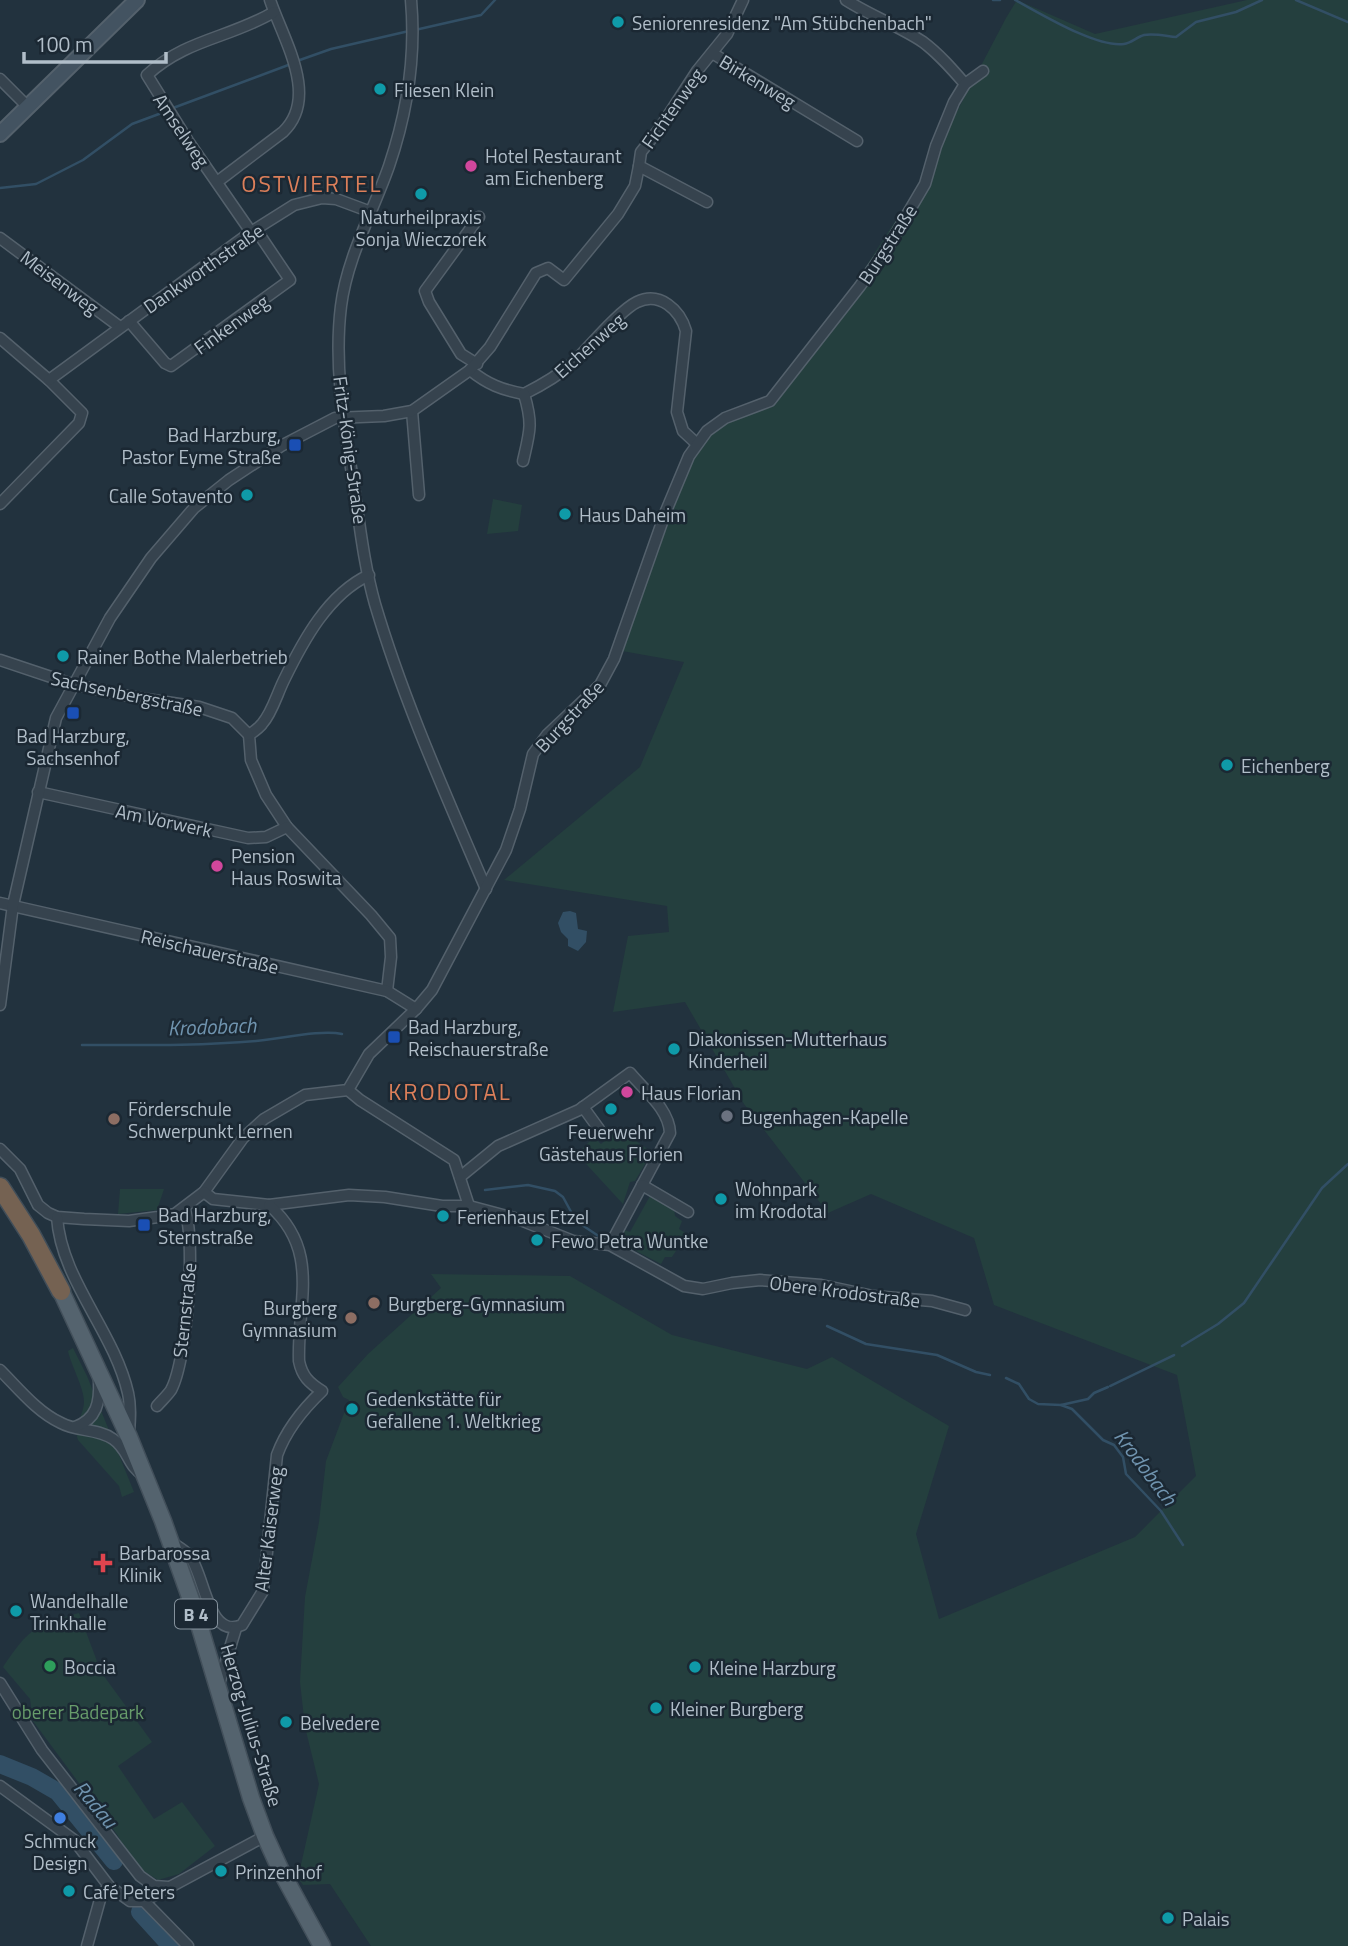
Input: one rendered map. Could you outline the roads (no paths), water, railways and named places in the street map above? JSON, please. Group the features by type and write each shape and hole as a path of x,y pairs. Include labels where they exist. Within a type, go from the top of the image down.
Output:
{"highway":[{"name":"B 4","path":"0,1187 61,1292"}],"main road":[{"path":"0,134 137,0"},
{"name":"B 4","path":"61,1292 145,1476"},
{"name":"Herzog-Julius-Straße","path":"145,1476 195,1611 265,1836 322,1946"}],"street":[{"path":"217,182 292,124 298,108 299,96 293,62 270,0"},
{"name":"Fritz-König-Straße","path":"411,0 413,31 408,89 399,132 346,278 341,307 339,379 375,603 421,737 486,889"},
{"name":"Birkenweg","path":"743,0 732,26 712,53 857,141"},
{"path":"846,0 921,41 943,59 965,84"},
{"name":"Amselweg","path":"251,232 147,75 163,60 189,46 253,25 274,12"},
{"name":"Fichtenweg","path":"473,367 491,347 536,273 548,268 564,280 618,214 635,186 641,152 712,53"},
{"name":"Burgstraße","path":"348,1090 369,1054 432,990 506,850 517,819 533,754 547,734 600,685 610,668 666,511 696,444 707,431 725,418 770,401 860,286 888,247 925,184 936,146 954,102 965,84 983,71"},
{"path":"0,79 28,107"},
{"name":"Fichtenweg","path":"639,166 707,202"},
{"name":"Dankworthstraße","path":"49,380 251,232 294,205 322,198 336,199 371,212"},
{"path":"478,217 425,291 461,354 486,384 524,394 531,427 523,461"},
{"name":"Finkenweg","path":"124,324 165,363 171,366 176,364 290,280 261,237 251,232"},
{"name":"Meisenweg","path":"0,238 124,324"},
{"name":"Eichenweg","path":"524,394 558,375 636,302 657,300 676,311 686,331 677,412 683,430 696,444"},
{"path":"0,338 49,380 82,414 81,419 0,504"},
{"path":"0,1004 13,905 56,718 110,618 137,578 178,524 194,508 229,480 281,446 335,418 384,416 412,411 473,367"},
{"path":"412,411 419,495"},
{"path":"369,575 355,581 339,595 317,623 293,661 262,725 249,734 251,760 266,795 287,827 390,938 387,991"},
{"name":"Sachsenbergstraße","path":"0,660 72,684 199,707 232,718 249,734"},
{"name":"Am Vorwerk","path":"38,792 248,838 266,837 287,827"},
{"name":"Reischauerstraße","path":"0,902 387,991 416,1009"},
{"path":"460,1177 498,1146 550,1125 583,1107 630,1073 665,1114 670,1122 670,1133 610,1245"},
{"path":"0,1149 20,1169 38,1205 57,1217 129,1221 174,1214 204,1192 243,1138 264,1119 304,1095 348,1090 454,1160 468,1206"},
{"path":"583,1107 599,1129"},
{"path":"642,1185 688,1212"},
{"name":"Obere Krodostraße","path":"204,1192 214,1199 269,1205 349,1195 384,1197 442,1206 468,1206 518,1219 573,1241 610,1245 684,1286 703,1289 760,1280 821,1285 873,1296 932,1301 965,1310"},
{"name":"Alter Kaiserweg","path":"218,1688 239,1627 263,1591 277,1455 292,1424 322,1391 306,1379 299,1361 304,1278 302,1256 287,1223 269,1205"},
{"name":"Sternstraße","path":"157,1406 171,1390 185,1324 190,1281 190,1220 184,1208"},
{"path":"57,1217 60,1247 96,1318 128,1393 129,1437"},
{"name":"Herzog-Julius-Straße","path":"0,1370 59,1423 98,1432 115,1440 125,1451 132,1468 145,1476"},
{"path":"75,1427 91,1418 97,1408 99,1373"},
{"path":"170,1541 189,1555 218,1622 230,1628 239,1627"},
{"path":"0,1683 42,1750 140,1876 154,1886 168,1887"},
{"path":"0,1786 74,1840 108,1886 130,1901 147,1900 265,1836"},
{"path":"87,1946 101,1896 108,1886"},
{"path":"147,1900 188,1946"}],"water":[{"path":"563,912 576,913 578,929 587,931 586,942 578,951 568,946 568,939 561,932 558,923"}],"waterway":[{"path":"415,30 481,15 495,0"},
{"path":"993,0 1000,0"},
{"path":"1015,0 1053,21 1112,44 1124,44 1148,34 1176,37 1196,22 1236,12 1262,0"},
{"path":"1296,0 1348,22"},
{"path":"297,61 331,49 409,31"},
{"path":"173,108 291,64"},
{"path":"0,188 36,184 83,160 132,124 167,111"},
{"name":"Krodobach","path":"82,1045 212,1044 312,1033 342,1034"},
{"path":"1182,1346 1218,1324 1244,1303 1322,1188 1348,1164"},
{"name":"Krodobach","path":"485,1190 528,1185 555,1191 563,1197 576,1221 600,1237"},
{"name":"Krodobach","path":"827,1326 866,1344 937,1355 976,1372 990,1375"},
{"path":"1110,1386 1174,1355"},
{"name":"Krodobach","path":"1006,1378 1019,1384 1029,1399 1038,1404 1061,1405 1072,1409 1103,1440 1114,1445 1123,1457 1126,1474 1161,1511 1183,1545"},
{"path":"1061,1405 1088,1399 1108,1387"},
{"name":"Radau","path":"0,1764 32,1777 58,1792 114,1861"},
{"name":"Radau","path":"140,1912 171,1946"}],"place":[{"name":"Seniorenresidenz \"Am Stübchenbach\"","path":"618,22"},
{"name":"Fliesen Klein","path":"380,89"},
{"name":"Hotel Restaurant am Eichenberg","path":"471,166"},
{"name":"Naturheilpraxis Sonja Wieczorek","path":"421,194"},
{"name":"Bad Harzburg, Pastor Eyme Straße","path":"295,445"},
{"name":"Calle Sotavento","path":"247,495"},
{"name":"Haus Daheim","path":"565,514"},
{"name":"Rainer Bothe Malerbetrieb","path":"63,656"},
{"name":"Bad Harzburg, Sachsenhof","path":"73,713"},
{"name":"Eichenberg","path":"1227,765"},
{"name":"Pension Haus Roswita","path":"217,866"},
{"name":"Bad Harzburg, Reischauerstraße","path":"394,1037"},
{"name":"Diakonissen-Mutterhaus Kinderheil","path":"674,1049"},
{"name":"Haus Florian","path":"627,1092"},
{"name":"Feuerwehr Gästehaus Florien","path":"611,1109"},
{"name":"Bugenhagen-Kapelle","path":"727,1116"},
{"name":"Förderschule Schwerpunkt Lernen","path":"114,1119"},
{"name":"Wohnpark im Krodotal","path":"721,1199"},
{"name":"Ferienhaus Etzel","path":"443,1216"},
{"name":"Bad Harzburg, Sternstraße","path":"144,1225"},
{"name":"Fewo Petra Wuntke","path":"537,1240"},
{"name":"Burgberg-Gymnasium","path":"374,1303"},
{"name":"Burgberg Gymnasium","path":"351,1318"},
{"name":"Gedenkstätte für Gefallene 1. Weltkrieg","path":"352,1409"},
{"name":"Barbarossa Klinik","path":"103,1563"},
{"name":"Wandelhalle Trinkhalle","path":"16,1611"},
{"name":"Boccia","path":"50,1666"},
{"name":"Kleine Harzburg","path":"695,1667"},
{"name":"Kleiner Burgberg","path":"656,1708"},
{"name":"Belvedere","path":"286,1722"},
{"name":"Schmuck Design","path":"60,1818"},
{"name":"Prinzenhof","path":"221,1871"},
{"name":"Café Peters","path":"69,1891"},
{"name":"Palais","path":"1168,1918"}],"district":[{"name":"OSTVIERTEL","path":"312,183"},
{"name":"KRODOTAL","path":"450,1091"}],"park label":[{"name":"oberer Badepark","path":"78,1711"}]}
